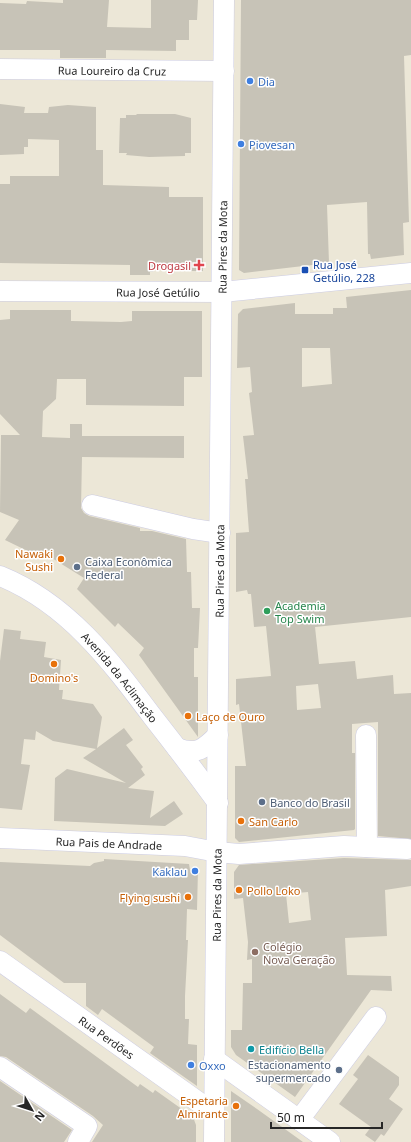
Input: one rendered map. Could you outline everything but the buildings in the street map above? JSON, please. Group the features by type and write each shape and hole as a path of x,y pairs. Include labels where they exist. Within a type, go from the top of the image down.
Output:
{"street":[{"name":"Rua Pires da Mota","path":"214,1142 224,0"},
{"name":"Rua Loureiro da Cruz","path":"0,69 224,71"},
{"name":"Rua José Getúlio","path":"0,291 222,292 411,273"},
{"path":"92,505 193,529 220,533"},
{"name":"Avenida da Aclimação","path":"0,576 46,601 81,629 122,676 218,803"},
{"path":"177,748 188,752 198,751 208,745 218,734"},
{"path":"366,735 367,846"},
{"name":"Rua Pais de Andrade","path":"0,838 185,846 217,852 239,854 344,846 407,849"},
{"name":"Rua Perdões","path":"0,961 214,1113"},
{"path":"299,1120 376,1017"},
{"path":"214,1059 330,1142"},
{"path":"0,1067 86,1126 78,1142"}],"place":[{"name":"Dia","path":"250,81"},
{"name":"Piovesan","path":"241,144"},
{"name":"Drogasil","path":"199,265"},
{"name":"Rua José Getúlio, 228","path":"305,270"},
{"name":"Nawaki Sushi","path":"61,559"},
{"name":"Caixa Econômica Federal","path":"77,567"},
{"name":"Academia Top Swim","path":"267,611"},
{"name":"Domino's","path":"54,664"},
{"name":"Laço de Ouro","path":"188,716"},
{"name":"Banco do Brasil","path":"262,802"},
{"name":"San Carlo","path":"241,821"},
{"name":"Kaklau","path":"195,871"},
{"name":"Pollo Loko","path":"239,890"},
{"name":"Flying sushi","path":"188,897"},
{"name":"Colégio Nova Geração","path":"255,952"},
{"name":"Edifício Bella","path":"251,1049"},
{"name":"Oxxo","path":"191,1065"},
{"name":"Estacionamento supermercado","path":"339,1070"},
{"name":"Espetaria Almirante","path":"236,1106"}]}
